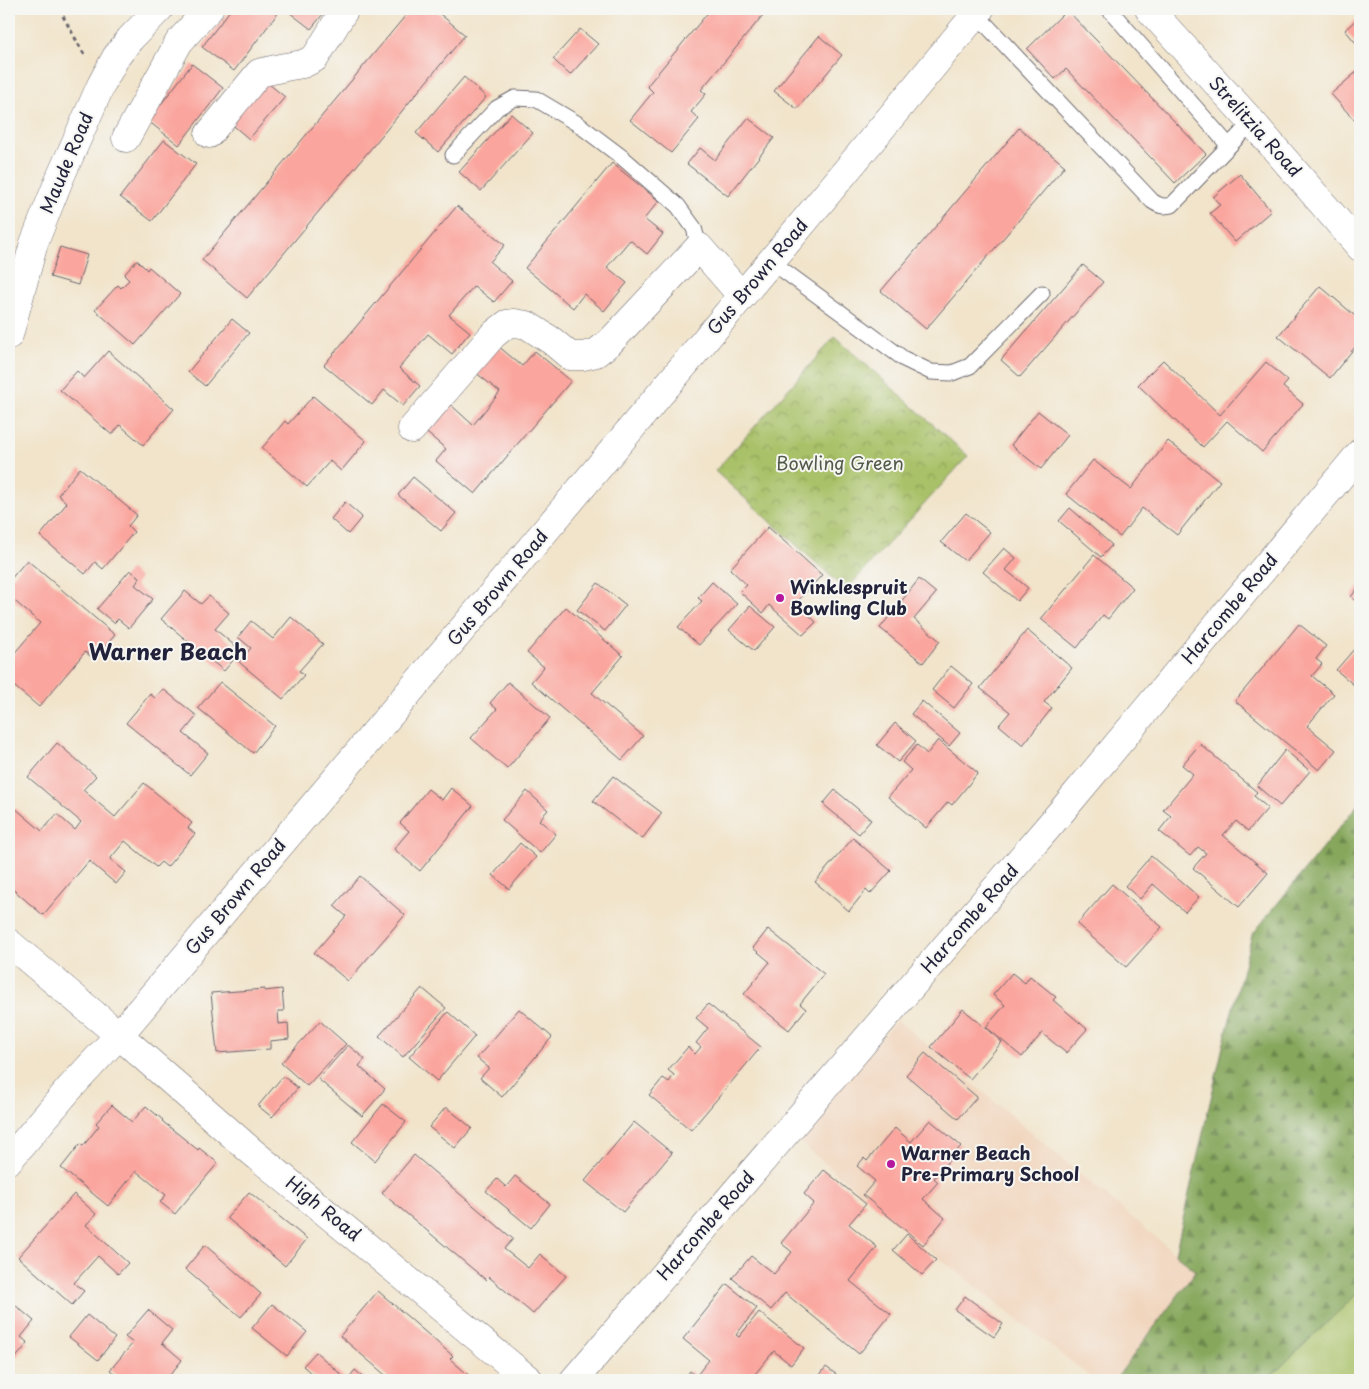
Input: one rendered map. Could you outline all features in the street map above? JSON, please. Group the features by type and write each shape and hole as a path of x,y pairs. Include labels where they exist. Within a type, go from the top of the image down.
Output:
{"street":[{"name":"Maude Road","path":"9,335 34,243 101,85 130,38 159,9"},
{"path":"126,138 179,42 209,9"},
{"path":"209,134 259,73 303,64 315,58 345,9"},
{"name":"Strelitzia Road","path":"1149,9 1252,122 1360,247"},
{"name":"Gus Brown Road","path":"9,1160 69,1089 119,1035 443,654 772,262 978,11"},
{"path":"412,429 493,335 507,324 527,325 552,341 570,356 596,353 610,342 700,247 742,296"},
{"name":"Harcombe Road","path":"574,1380 1061,812 1360,453"},
{"path":"9,943 119,1035"},
{"name":"High Road","path":"119,1035 252,1151 529,1380"}],"lane":[{"path":"1109,9 1229,146"},
{"path":"978,11 1123,171 1159,206 1172,205 1252,122"},
{"path":"453,155 497,108 515,98 536,99 593,135 623,158 678,206 694,228 700,247"},
{"path":"772,262 904,359 931,372 952,373 970,366 1042,293"}],"path":[{"path":"59,9 101,85"}],"shaded area":[{"path":"897,1020 1196,1271 1115,1380 1094,1380 923,1245 797,1140"}],"green space":[{"name":"Bowling Green","path":"835,337 968,456 846,590 715,471"},
{"path":"1360,802 1360,1291 1267,1380 1115,1380 1196,1271 1175,1254 1224,1042 1252,935"},
{"path":"1360,1291 1360,1372 1352,1380 1267,1380"}],"building":[{"path":"231,9 272,9 278,13 234,71 202,47"},
{"path":"285,9 327,9 311,29"},
{"path":"411,9 434,9 465,35 247,298 202,260"},
{"path":"711,9 768,9 701,90 706,94 691,112 699,119 671,153 630,120 653,92 647,86"},
{"path":"1067,10 1206,154 1175,183 1066,69 1055,79 1027,49"},
{"path":"1360,16 1360,48 1345,30"},
{"path":"580,29 598,44 570,75 553,59"},
{"path":"819,36 842,55 797,109 774,91"},
{"path":"192,64 223,88 179,145 148,121"},
{"path":"1360,69 1360,118 1356,122 1331,94"},
{"path":"464,77 486,97 438,152 416,133"},
{"path":"264,80 285,97 249,139 228,121"},
{"path":"511,114 533,133 481,191 459,172"},
{"path":"748,118 774,138 728,196 687,164 700,148 715,160"},
{"path":"1019,128 1065,166 926,329 881,291"},
{"path":"164,140 196,164 152,221 120,197"},
{"path":"612,163 659,201 644,219 663,234 647,254 630,240 607,267 627,283 604,311 584,294 573,308 525,268"},
{"path":"1240,174 1271,211 1235,242 1210,213 1220,205 1213,197"},
{"path":"457,206 505,245 490,262 512,281 494,302 474,286 449,315 470,332 452,354 428,334 399,368 420,386 403,406 384,390 372,405 324,365"},
{"path":"60,247 87,255 78,285 50,277"},
{"path":"137,260 147,270 149,267 180,294 135,345 95,310 118,285 121,288 129,280 124,275"},
{"path":"1083,265 1103,282 1020,377 1001,360"},
{"path":"1320,286 1360,320 1360,341 1330,378 1278,336"},
{"path":"232,319 249,333 205,386 188,372"},
{"path":"497,345 522,366 535,351 571,381 475,494 436,461 446,449 427,433 451,405 473,425 500,392 475,372"},
{"path":"108,351 174,409 143,445 120,425 112,435 60,390 77,371 84,378"},
{"path":"1163,360 1220,415 1266,362 1288,381 1283,387 1303,404 1262,452 1227,421 1203,447 1138,385"},
{"path":"313,396 366,441 341,471 330,461 307,487 262,448 285,421 288,424"},
{"path":"1038,411 1068,435 1041,469 1011,445"},
{"path":"1168,441 1220,481 1177,535 1142,508 1120,537 1066,494 1093,460 1131,489"},
{"path":"80,468 137,515 128,526 134,532 103,569 95,562 85,574 40,536 67,503 58,495"},
{"path":"413,477 456,513 441,531 398,495"},
{"path":"345,502 362,517 348,534 331,519"},
{"path":"1070,508 1112,545 1101,557 1059,521"},
{"path":"966,513 990,532 965,561 941,542"},
{"path":"768,527 822,575 796,603 816,622 803,635 769,605 763,613 740,592 747,585 730,569"},
{"path":"1004,548 1016,558 1006,570 1028,588 1017,601 983,572"},
{"path":"1094,555 1133,588 1108,619 1103,615 1077,648 1041,619"},
{"path":"27,560 115,635 94,659 85,652 39,707 9,682 9,653 12,656 40,623 9,596 9,581"},
{"path":"130,570 140,578 135,585 153,599 129,628 118,619 114,623 97,609"},
{"path":"919,579 936,593 914,619 940,641 923,663 880,628"},
{"path":"712,582 737,604 699,645 678,627 702,601 698,598"},
{"path":"598,583 626,605 605,631 577,610"},
{"path":"1360,585 1360,605 1351,597"},
{"path":"185,591 201,604 209,596 229,613 215,629 241,651 224,671 161,619"},
{"path":"750,606 775,627 754,651 729,630"},
{"path":"566,607 623,656 592,693 643,736 622,760 531,682 544,667 527,653"},
{"path":"291,617 323,644 299,671 304,675 283,699 239,662 251,648 238,637 251,621 273,639"},
{"path":"1299,624 1326,646 1316,659 1322,664 1312,676 1334,694 1307,726 1336,750 1319,770 1235,701"},
{"path":"1027,630 1072,668 1044,702 1052,708 1023,745 999,725 1010,712 980,688"},
{"path":"1356,647 1360,651 1360,690 1336,670"},
{"path":"951,666 973,684 954,708 932,690"},
{"path":"220,682 275,726 253,753 198,708"},
{"path":"508,682 550,718 507,769 471,738 497,709 490,703"},
{"path":"163,689 197,716 183,733 208,753 190,775 126,723 150,694 155,698"},
{"path":"922,701 960,733 949,746 911,714"},
{"path":"895,723 916,741 898,762 877,745"},
{"path":"938,740 978,773 952,805 948,802 926,828 888,797 911,770 902,762 917,745 927,754"},
{"path":"57,743 96,776 83,790 115,817 144,783 192,823 188,828 195,834 167,867 161,862 156,867 125,841 110,859 126,872 116,884 89,861 43,915 9,886 9,816 15,808 42,831 57,814 75,830 81,822 28,777"},
{"path":"1200,744 1257,792 1254,796 1268,808 1248,831 1236,821 1223,835 1268,873 1239,907 1193,868 1206,853 1198,847 1190,856 1159,831 1171,816 1163,810 1193,774 1182,765"},
{"path":"1285,750 1310,771 1280,806 1257,786"},
{"path":"613,776 662,813 642,839 593,801"},
{"path":"451,788 473,806 420,871 394,849 409,831 400,823 428,789 442,800"},
{"path":"835,790 871,820 859,834 823,804"},
{"path":"527,791 548,810 539,820 556,834 540,853 502,820"},
{"path":"853,838 891,871 870,894 866,890 849,911 815,882"},
{"path":"520,843 536,857 509,889 493,875"},
{"path":"1151,856 1199,897 1185,912 1153,884 1140,899 1125,886"},
{"path":"360,876 405,915 348,981 314,953 346,916 334,906"},
{"path":"1112,884 1162,927 1126,967 1077,924"},
{"path":"768,929 824,974 800,1004 806,1009 789,1030 744,994 770,962 753,948"},
{"path":"1012,973 1025,983 1030,976 1056,997 1053,1000 1087,1029 1066,1053 1042,1033 1022,1057 986,1027 1005,1005 993,995"},
{"path":"422,988 446,1008 403,1057 379,1036"},
{"path":"265,989 264,991 282,989 284,1011 278,1011 279,1024 288,1023 289,1039 270,1041 270,1049 217,1053 211,993"},
{"path":"708,1004 761,1047 691,1130 649,1095 663,1078 669,1082 674,1075 668,1070 688,1047 695,1054 701,1047 696,1043 708,1028 696,1018"},
{"path":"519,1009 552,1037 502,1097 480,1078 489,1068 477,1058"},
{"path":"963,1009 1002,1042 970,1079 931,1047"},
{"path":"448,1012 475,1036 437,1081 409,1057"},
{"path":"320,1021 346,1044 307,1086 281,1063"},
{"path":"348,1045 365,1059 359,1066 385,1089 362,1116 318,1079"},
{"path":"925,1053 977,1097 958,1119 906,1075"},
{"path":"283,1076 298,1088 272,1117 258,1106"},
{"path":"383,1104 406,1122 375,1161 352,1142"},
{"path":"112,1105 132,1122 146,1106 198,1150 199,1148 218,1163 175,1214 160,1202 166,1195 136,1171 108,1206 61,1168 80,1144 83,1146 99,1126 96,1123"},
{"path":"446,1107 472,1128 455,1148 429,1127"},
{"path":"930,1120 961,1146 934,1178 938,1182 923,1199 945,1218 923,1245 863,1195 875,1181 857,1166 864,1158 867,1161 895,1128 911,1142"},
{"path":"634,1122 672,1153 623,1212 585,1181"},
{"path":"414,1155 513,1239 504,1249 528,1268 540,1254 566,1276 533,1314 489,1277 486,1280 382,1193"},
{"path":"824,1170 866,1204 849,1224 877,1247 850,1281 891,1314 859,1354 785,1293 771,1310 732,1278 751,1256 774,1274 792,1252 781,1243 814,1203 804,1194"},
{"path":"515,1176 550,1204 531,1228 486,1191 497,1179 506,1187"},
{"path":"249,1192 307,1239 285,1266 227,1218"},
{"path":"74,1194 96,1214 86,1225 128,1263 118,1274 98,1256 74,1283 84,1291 72,1305 18,1257"},
{"path":"907,1234 936,1260 922,1275 893,1250"},
{"path":"205,1245 261,1294 241,1317 185,1269"},
{"path":"727,1284 757,1308 736,1335 739,1337 759,1312 804,1348 791,1365 774,1351 750,1380 683,1380 690,1371 696,1376 709,1360 683,1339"},
{"path":"378,1291 453,1356 450,1359 474,1380 391,1380 340,1336"},
{"path":"965,1296 1003,1324 994,1337 955,1310"},
{"path":"9,1300 34,1321 21,1337 28,1343 9,1366"},
{"path":"272,1304 307,1332 287,1356 252,1328"},
{"path":"148,1310 172,1330 162,1343 182,1360 166,1380 122,1380 110,1370 133,1343 125,1337"},
{"path":"87,1315 115,1338 98,1360 69,1337"},
{"path":"316,1352 347,1380 319,1380 303,1366"},
{"path":"826,1367 844,1380 816,1380"},
{"path":"355,1370 367,1380 347,1380"}],"place":[{"name":"Winklespruit Bowling Club","path":"780,598"},
{"name":"Warner Beach Pre-Primary School","path":"891,1164"}],"district":[{"name":"Warner Beach","path":"168,652"}]}
